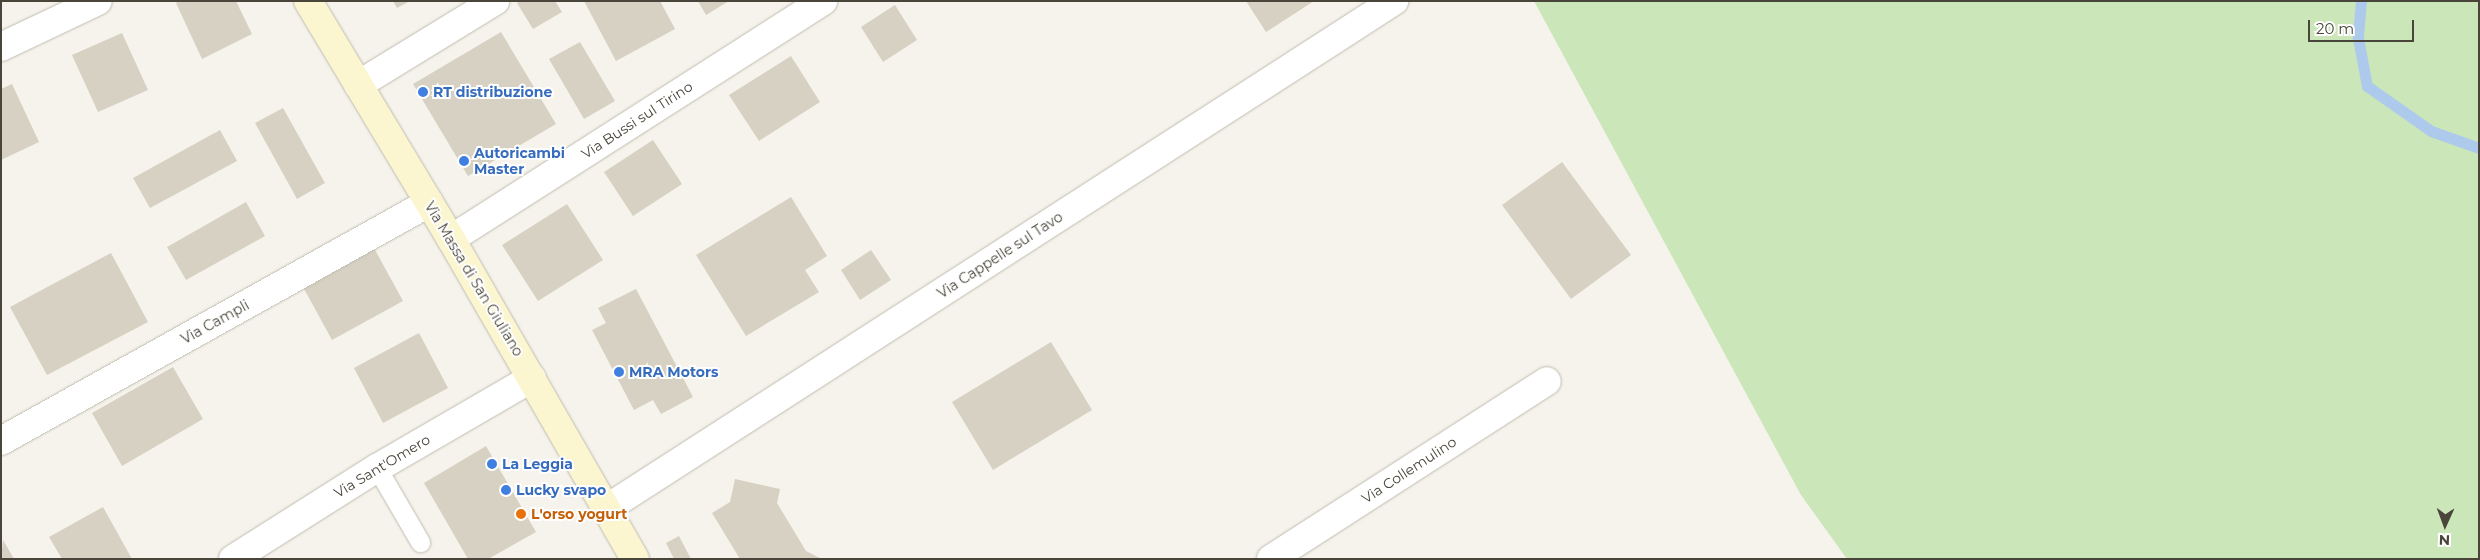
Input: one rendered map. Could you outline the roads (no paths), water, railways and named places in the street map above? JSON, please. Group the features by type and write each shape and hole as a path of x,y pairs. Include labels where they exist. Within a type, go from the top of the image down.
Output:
{"street":[{"path":"1,47 98,1"},
{"name":"Via Massa di San Giuliano","path":"308,1 452,239 635,559"},
{"path":"358,85 495,1"},
{"name":"Via Bussi sul Tirino","path":"452,239 823,1"},
{"name":"Via Cappelle sul Tavo","path":"606,509 1394,1"},
{"name":"Via Campli","path":"1,441 429,203"},
{"name":"Via Sant'Omero","path":"233,559 377,468 532,378"},
{"name":"Via Collemulino","path":"1271,559 1547,381"}],"lane":[{"path":"377,468 420,542"}],"waterway":[{"path":"2361,1 2358,38 2367,86 2431,131 2479,148"}],"place":[{"name":"RT distribuzione","path":"423,92"},
{"name":"Autoricambi Master","path":"464,161"},
{"name":"MRA Motors","path":"619,372"},
{"name":"La Leggia","path":"492,464"},
{"name":"Lucky svapo","path":"506,490"},
{"name":"L'orso yogurt","path":"521,514"}]}
